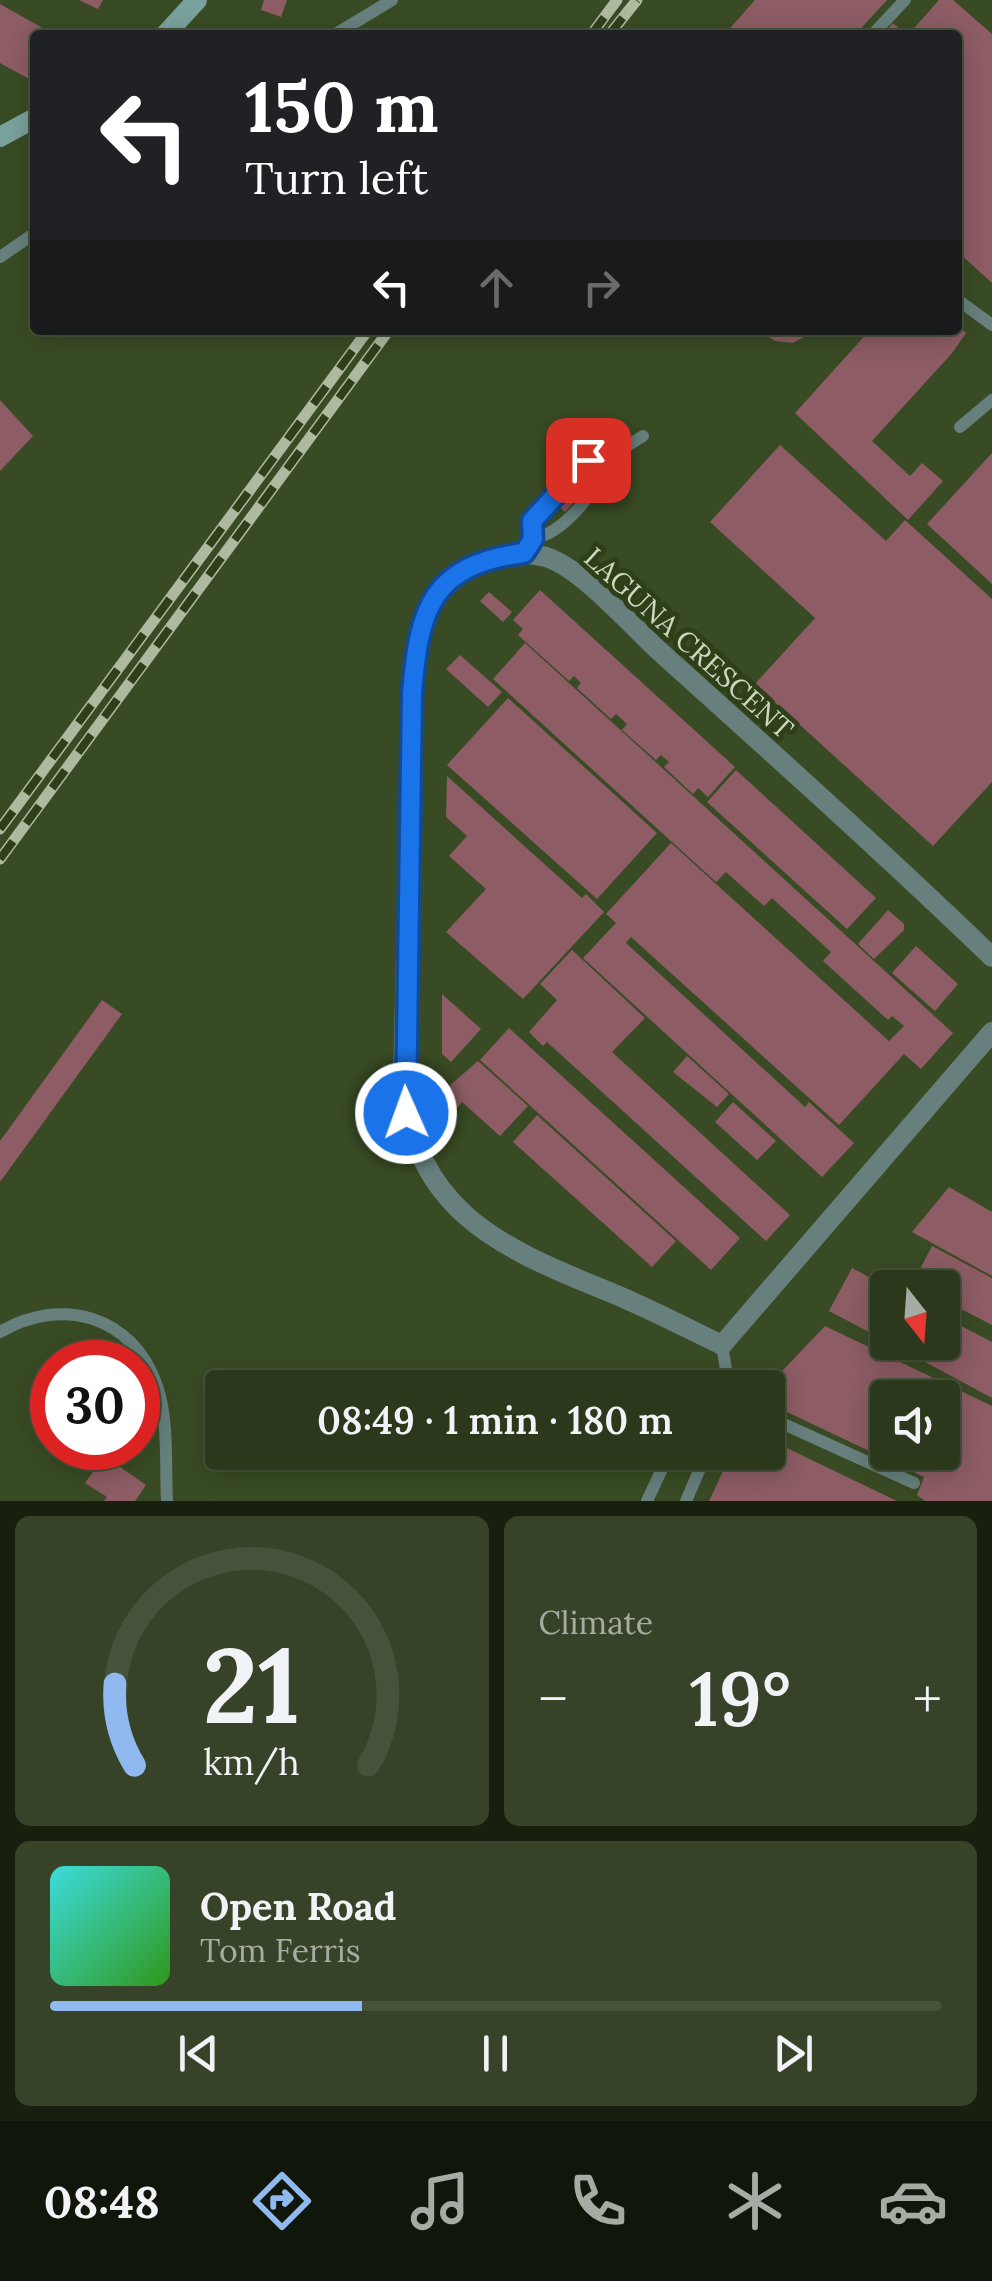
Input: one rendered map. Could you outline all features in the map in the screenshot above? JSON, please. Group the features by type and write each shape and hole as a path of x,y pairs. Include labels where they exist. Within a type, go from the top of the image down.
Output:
{"main road":[{"path":"170,30 197,0"},
{"path":"0,137 30,123"}],"street":[{"name":"LAGUNA CRESCENT","path":"528,546 579,579 992,957"},
{"path":"528,546 469,564 444,582 428,604 416,647 406,1113 432,1178 472,1225 560,1273 722,1345 992,1032"}],"lane":[{"path":"342,30 392,0"},
{"path":"877,30 904,0"},
{"path":"0,257 30,236"},
{"path":"962,303 992,326"},
{"path":"960,426 992,400"},
{"path":"528,546 532,521 588,460 610,457 643,436"},
{"path":"528,546 548,536 568,517 604,476 610,457"},
{"path":"0,1332 57,1312 90,1317 130,1343 158,1390 167,1501"},
{"path":"722,1345 726,1370"},
{"path":"785,1425 914,1482"},
{"path":"646,1501 661,1470"},
{"path":"686,1501 699,1470"}],"building":[{"path":"79,0 103,0 98,9"},
{"path":"264,0 287,0 281,17 261,10"},
{"path":"755,0 887,0 860,30 728,30"},
{"path":"939,0 953,0 992,34 992,283 962,256 962,30 912,30"},
{"path":"0,4 46,30 30,30 30,79 0,63"},
{"path":"962,330 966,333 872,441 910,476 922,463 943,481 908,520 795,413 865,335 962,335"},
{"path":"766,335 807,335 793,343 775,341"},
{"path":"0,400 33,436 0,471"},
{"path":"780,445 886,541 905,520 992,599 992,782 933,846 755,684 815,618 710,522"},
{"path":"992,453 992,584 927,524"},
{"path":"583,461 607,482 585,506 561,485"},
{"path":"566,495 574,502 565,512 557,504"},
{"path":"540,590 735,767 708,797 698,788 693,794 664,767 669,762 661,755 656,760 622,730 627,724 616,714 611,719 577,688 581,683 574,676 569,681 518,635 523,629 513,620"},
{"path":"489,592 512,612 503,622 480,601"},
{"path":"525,643 953,1033 921,1069 904,1054 839,1125 631,937 626,943 805,1107 809,1102 854,1143 822,1177 583,958 616,923 606,914 671,843 889,1041 904,1026 892,1016 888,1020 823,961 831,952 772,898 764,906 726,872 716,882 493,679"},
{"path":"460,655 502,692 488,707 446,669"},
{"path":"508,698 657,833 597,899 447,765"},
{"path":"736,770 876,898 847,929 707,802"},
{"path":"447,776 582,898 586,894 604,912 523,999 446,932 486,889 449,856 467,836 446,817"},
{"path":"888,910 904,924 904,930 874,959 858,944"},
{"path":"916,946 958,984 935,1011 892,973"},
{"path":"572,950 645,1018 612,1052 790,1215 766,1241 547,1042 543,1046 529,1032 557,1000 540,984"},
{"path":"442,994 481,1029 451,1062 442,1054"},
{"path":"102,1000 122,1014 0,1182 0,1141"},
{"path":"509,1028 740,1238 711,1270 480,1060"},
{"path":"687,1056 729,1094 717,1107 673,1072"},
{"path":"478,1061 528,1106 500,1136 462,1102 457,1108 441,1093"},
{"path":"733,1102 776,1141 757,1160 715,1122"},
{"path":"537,1115 676,1241 652,1267 513,1142"},
{"path":"949,1187 992,1212 992,1276 912,1232"},
{"path":"932,1246 992,1278 992,1325 960,1308 960,1270 920,1270"},
{"path":"852,1268 870,1278 870,1333 829,1311"},
{"path":"960,1325 992,1342 992,1398 921,1360 960,1360"},
{"path":"825,1326 870,1348 870,1360 896,1360 938,1380 870,1380 870,1451 785,1411 783,1370"},
{"path":"960,1391 992,1406 992,1501 925,1501 917,1495 924,1477 909,1470 960,1470"},
{"path":"785,1447 897,1501 709,1501 724,1470 785,1470"},
{"path":"94,1470 124,1470 146,1485 135,1501 104,1501 107,1497 85,1483"}],"railway":[{"path":"595,30 617,0"},
{"path":"613,30 637,0"},
{"path":"0,829 364,335"},
{"path":"0,859 385,335"}],"route":[{"path":"406,1113 403,1081 416,647 428,604 444,582 469,564 524,553 533,539 532,521 588,460"}]}
